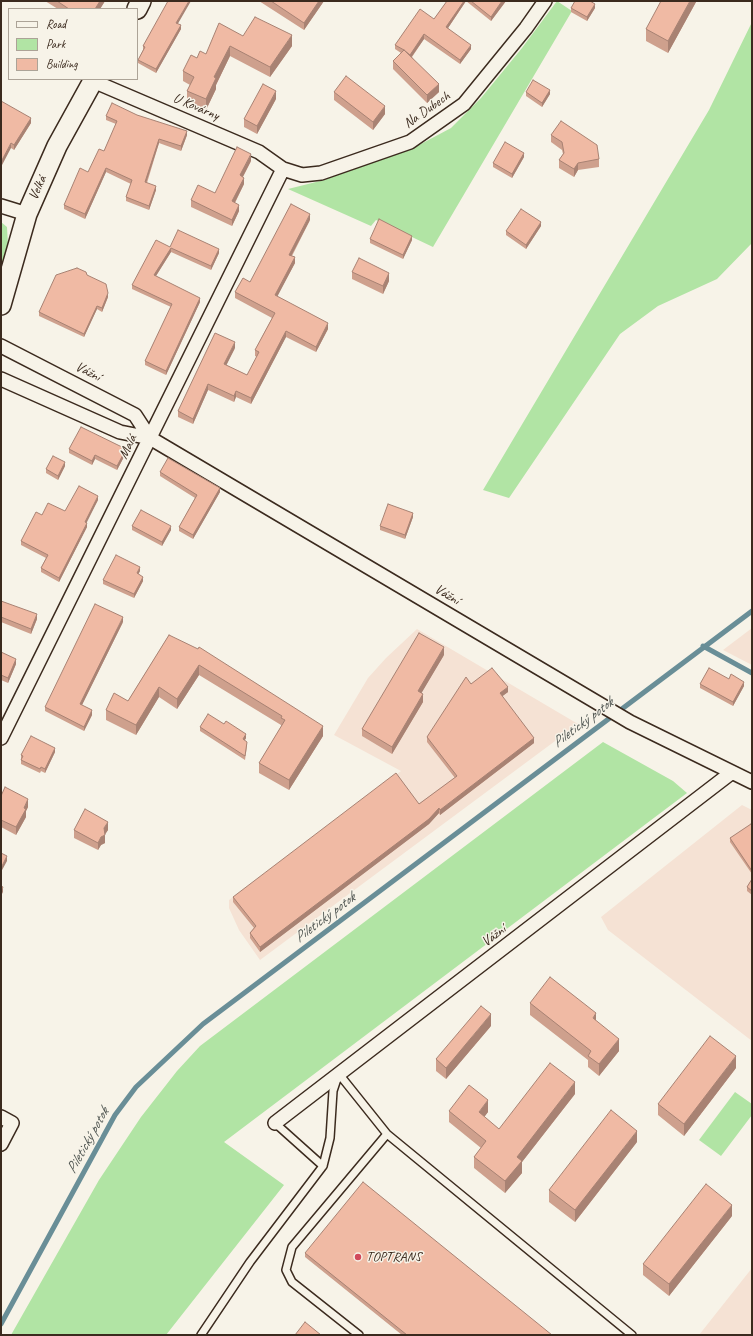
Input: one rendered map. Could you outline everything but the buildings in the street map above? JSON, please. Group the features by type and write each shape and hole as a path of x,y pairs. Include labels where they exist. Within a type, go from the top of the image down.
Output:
{"street":[{"name":"Na Dubech","path":"283,169 302,175 321,173 410,142 464,104 526,28 545,1"},
{"name":"U Kovárny","path":"94,80 258,152 283,169"},
{"name":"Velká","path":"1,306 27,214 56,146 94,80"},
{"name":"Malá","path":"1,738 34,675 283,169"},
{"path":"1,206 27,214"},
{"name":"Vážní","path":"1,346 135,415 150,438"},
{"name":"Vážní","path":"1,380 120,432 150,438 630,722 752,782"},
{"name":"Vážní","path":"275,1123 731,773"},
{"path":"1,1117 12,1123 1,1144"}],"lane":[{"path":"339,1074 387,1134 632,1335"},
{"path":"201,1335 250,1262 323,1166 330,1138 333,1091 339,1074"},
{"path":"275,1123 323,1166"},
{"path":"359,1335 292,1282 286,1270 292,1247 387,1134"}],"shaded area":[{"path":"752,628 752,665 723,650"},
{"path":"417,629 578,724 260,960 239,930 229,908 229,900 401,771 334,735 368,678 386,658"},
{"path":"742,805 752,810 752,1041 608,930 601,917"},
{"path":"752,1268 752,1335 699,1335"}],"green space":[{"path":"557,1 572,11 433,247 376,220 371,226 288,189 324,180 419,145 451,128 481,98 522,48"},
{"path":"752,22 752,243 717,279 658,306 620,334 509,498 483,490 709,110"},
{"path":"1,222 7,227 8,245 1,271"},
{"path":"603,742 673,781 687,793 224,1142 284,1185 166,1335 11,1335 99,1180 141,1117 177,1071 200,1046"},
{"path":"735,1092 752,1104 752,1115 721,1156 699,1140"}],"waterway":[{"name":"Piletický potok","path":"1,1324 115,1115 136,1087 203,1024 752,611"},
{"path":"703,646 752,673"}],"place":[{"name":"TOPTRANS","path":"358,1257"}]}
